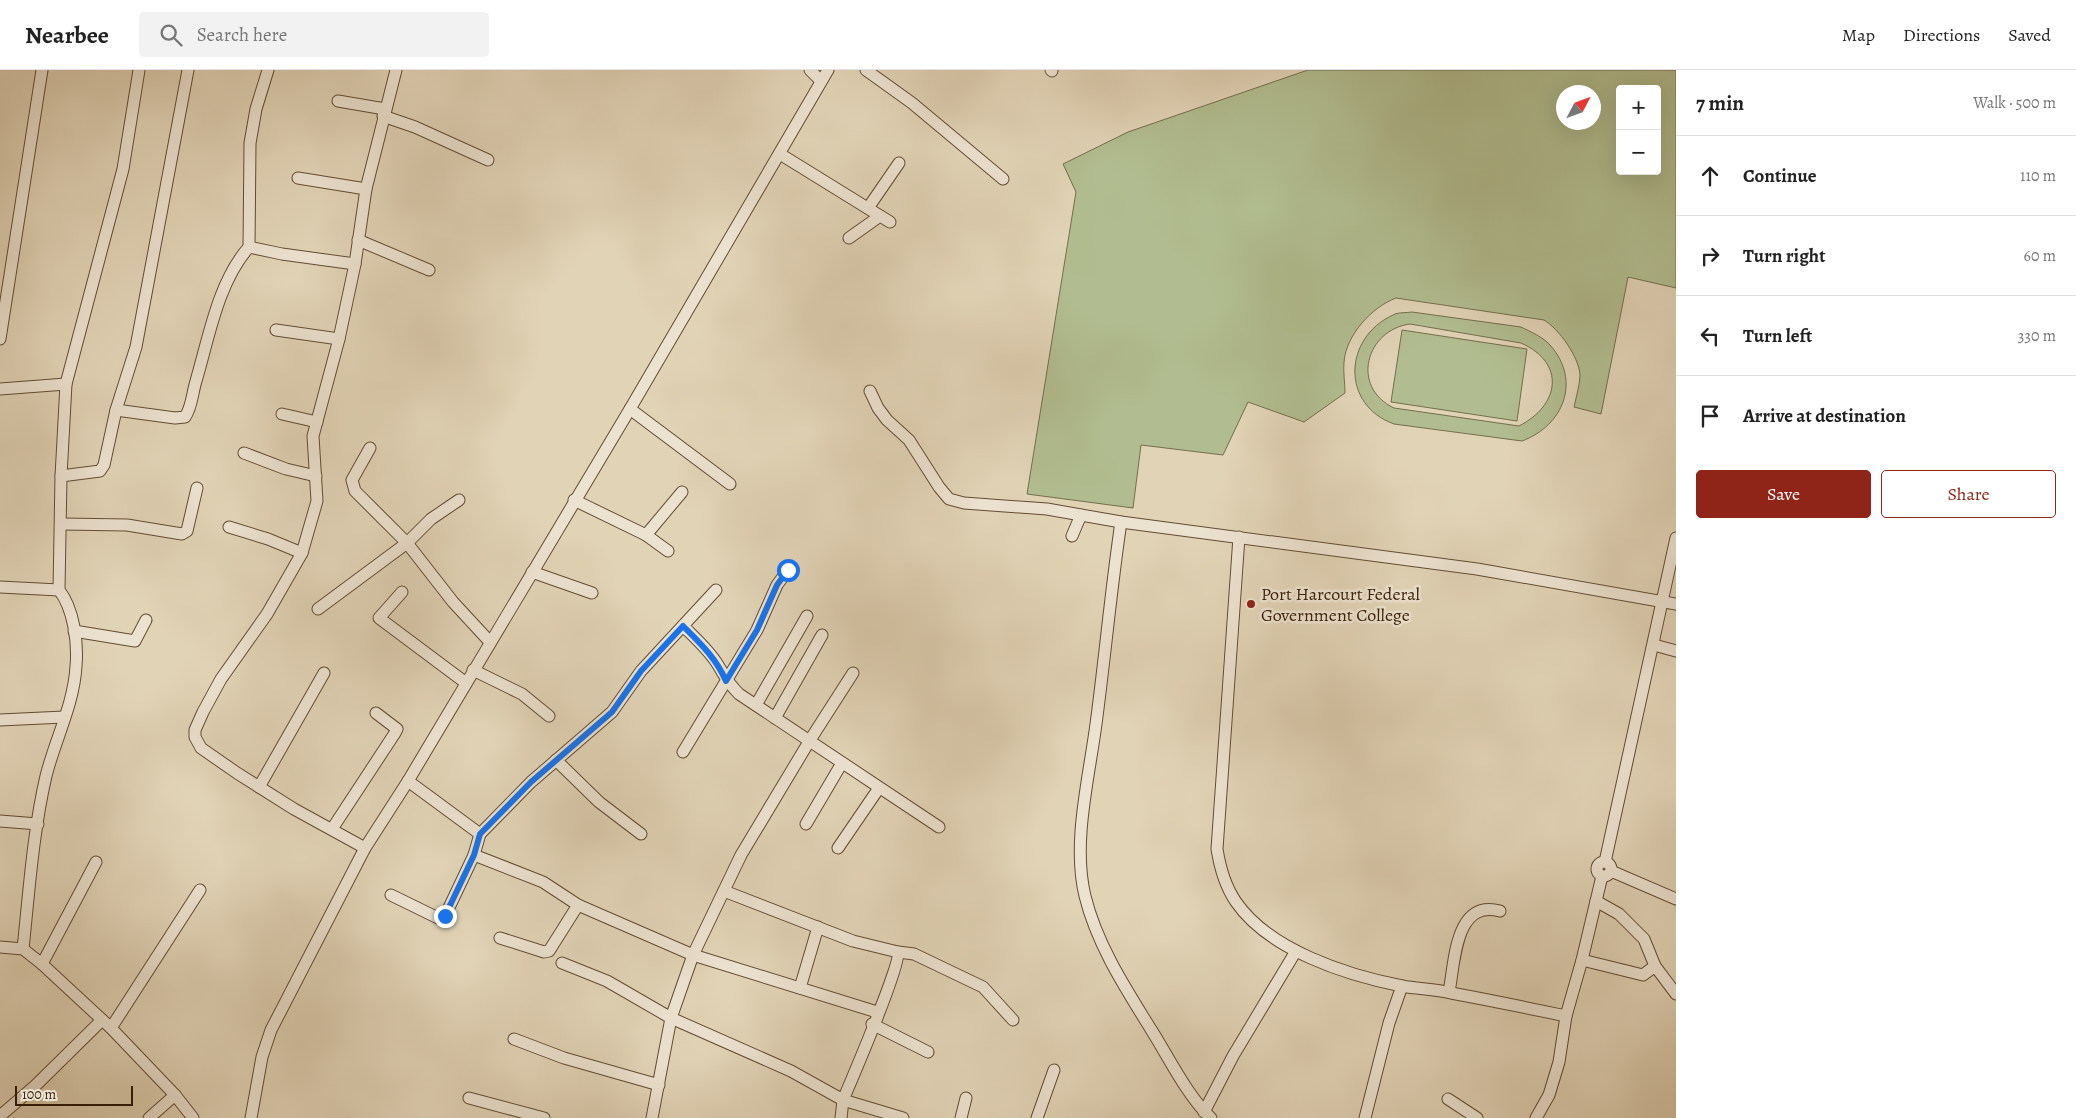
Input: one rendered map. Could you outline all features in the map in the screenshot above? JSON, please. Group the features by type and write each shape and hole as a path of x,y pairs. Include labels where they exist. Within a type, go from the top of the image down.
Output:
{"street":[{"path":"0,339 42,70"},
{"path":"23,949 38,824 46,776 64,717 76,668 77,647 74,631 66,599 59,590 62,524 61,476 66,384 123,169 139,70"},
{"path":"61,476 100,471 116,410 136,346 188,70"},
{"path":"116,410 184,417 190,411 197,378 224,290 239,258 249,247 250,143 268,70"},
{"path":"365,848 259,786 201,748 196,743 195,730 221,678 267,614 302,553 317,501 313,436 339,339 355,264 366,189 396,70"},
{"path":"810,70 821,80"},
{"path":"251,1118 262,1057 271,1030 365,848 408,780 630,408 828,70"},
{"path":"866,70 912,103 1003,180"},
{"path":"338,101 384,112 488,160"},
{"path":"780,154 885,219 849,238"},
{"path":"868,208 899,163"},
{"path":"298,178 366,189"},
{"path":"358,240 429,270"},
{"path":"249,247 282,254 355,264"},
{"path":"276,330 339,339"},
{"path":"0,389 66,384"},
{"path":"870,391 887,420 909,440 939,487 950,498 964,503 1047,509 1121,522 1477,569 1676,604"},
{"path":"630,408 730,484"},
{"path":"282,414 317,422"},
{"path":"370,448 352,480 354,491 407,543 453,602 490,642"},
{"path":"244,453 286,469 316,476"},
{"path":"62,524 128,525 182,534 187,531 197,488"},
{"path":"646,535 682,492"},
{"path":"318,609 407,543 431,519 459,500"},
{"path":"574,500 646,535 668,551"},
{"path":"1072,536 1081,515"},
{"path":"1121,522 1080,850 1080,865 1085,895 1102,945 1130,996 1208,1115"},
{"path":"229,527 268,539 302,553"},
{"path":"1239,537 1217,849 1220,868 1236,902 1255,924 1296,951 1334,968 1402,986 1449,992 1566,1016"},
{"path":"1536,1118 1549,1095 1556,1070 1566,1016 1606,870 1676,538"},
{"path":"683,752 757,630 777,585 788,570"},
{"path":"532,572 592,593"},
{"path":"0,587 59,590"},
{"path":"391,895 442,918 445,916 474,855 480,834 503,808 612,712 641,671 716,590"},
{"path":"402,592 379,618 466,683"},
{"path":"756,705 807,616"},
{"path":"74,631 135,642 146,620"},
{"path":"683,626 706,649 719,666 726,681 739,694 939,827"},
{"path":"775,718 822,635"},
{"path":"1654,645 1676,652"},
{"path":"473,670 522,694 549,716"},
{"path":"259,786 324,673"},
{"path":"652,1118 671,1018 693,955 741,855 810,740 853,673"},
{"path":"332,829 397,728 376,713"},
{"path":"0,720 64,717"},
{"path":"556,760 599,802 641,834"},
{"path":"806,824 842,763"},
{"path":"408,780 480,834"},
{"path":"838,848 879,788"},
{"path":"0,821 38,824"},
{"path":"474,855 543,882 578,905 693,955 877,1012"},
{"path":"42,964 96,862"},
{"path":"1606,870 1676,899"},
{"path":"0,1116 106,1024 200,890"},
{"path":"724,891 853,941 914,954 983,987 1013,1020"},
{"path":"1596,901 1619,914 1644,939 1655,966 1676,994"},
{"path":"500,938 544,952 549,951 578,905"},
{"path":"1449,992 1462,926 1472,914 1481,910 1490,908 1500,911"},
{"path":"800,988 818,927"},
{"path":"0,947 23,949 42,964 106,1024 175,1095 192,1118"},
{"path":"1208,1115 1233,1056 1296,951"},
{"path":"842,1118 843,1100 899,957 898,952"},
{"path":"1582,960 1643,975 1655,966"},
{"path":"562,963 607,981 671,1018 791,1071 843,1100 903,1118"},
{"path":"1365,1118 1389,1023 1402,986"},
{"path":"872,1024 928,1052"},
{"path":"514,1039 564,1058 659,1085"},
{"path":"1036,1118 1054,1070"},
{"path":"149,1118 175,1095"},
{"path":"469,1098 544,1118"},
{"path":"960,1118 966,1098"},
{"path":"1448,1099 1477,1118"}],"green space":[{"path":"1308,70 1676,70 1676,288 1628,277 1601,414 1574,407 1579,383 1579,368 1572,352 1562,337 1544,320 1396,298 1378,308 1355,332 1346,352 1344,362 1345,393 1304,422 1248,402 1223,455 1141,445 1133,508 1027,494 1076,192 1063,164 1128,132"},
{"path":"1412,312 1521,327 1537,335 1550,345 1560,359 1565,373 1566,387 1563,401 1557,414 1548,425 1522,441 1394,424 1377,415 1364,402 1357,387 1355,371 1357,355 1365,339 1377,326 1395,314","holes":["1410,324 1521,343 1536,351 1545,361 1551,373 1552,384 1550,396 1543,407 1533,417 1519,426 1394,408 1380,399 1372,387 1368,374 1369,360 1374,348 1383,337 1395,328"]},
{"path":"1402,330 1527,349 1517,421 1391,402"}],"place":[{"name":"Port Harcourt Federal Government College","path":"1251,604"}],"route":[{"path":"445,916 474,855 480,834 503,808 531,782 612,712 641,671 683,626 706,649 719,666 726,681 757,630 777,585 788,570"}]}
